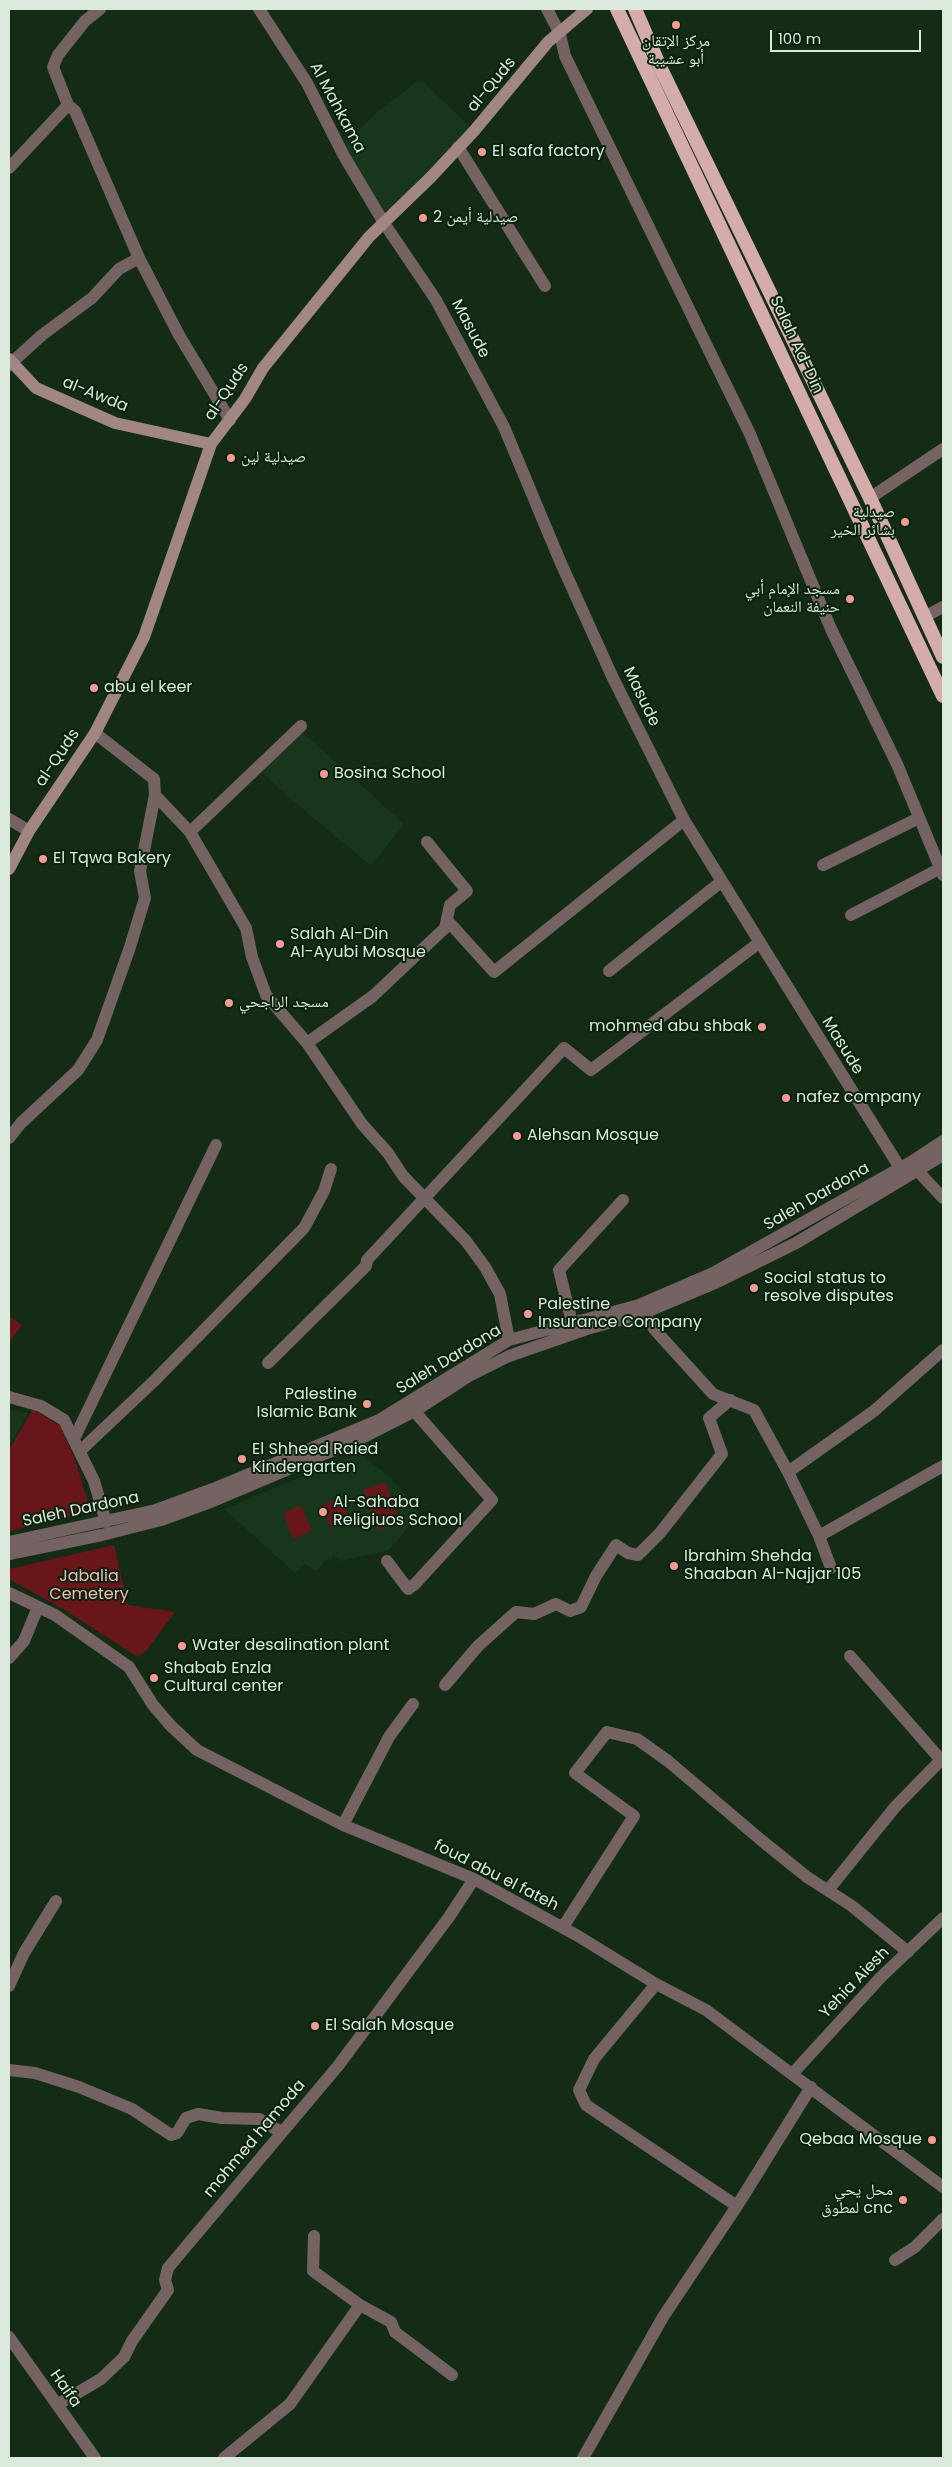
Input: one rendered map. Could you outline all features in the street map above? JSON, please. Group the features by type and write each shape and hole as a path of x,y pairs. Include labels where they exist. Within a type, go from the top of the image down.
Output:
{"highway":[{"name":"Salah Ad-Din","path":"617,9 943,696"},
{"name":"Salah Ad-Din","path":"635,9 661,69 870,498 943,657"}],"main road":[{"name":"al-Quds","path":"9,869 29,830 95,733 144,637 211,444 230,420 269,360 328,286 384,223 458,147 548,42 560,34 587,9"},
{"name":"al-Awda","path":"10,362 36,388 116,423 211,444"}],"street":[{"path":"100,9 85,21 58,55 53,67 68,105 75,111 88,138 139,258 179,335 230,420"},
{"name":"Al Mahkama","path":"260,9 307,83 344,156 384,223"},
{"path":"547,9 560,34 565,56 750,434 831,629 897,764 942,872 850,915"},
{"path":"9,168 68,105"},
{"path":"458,147 545,286"},
{"name":"Masude","path":"384,223 436,300 504,427 560,561 612,676 684,820 760,942 909,1168 943,1198"},
{"path":"10,362 42,335 92,298 119,269 139,258"},
{"path":"870,498 943,449"},
{"path":"924,617 943,607"},
{"path":"190,832 301,726"},
{"path":"9,1138 21,1123 78,1070 97,1040 145,898 140,871 155,795 154,779 95,733"},
{"path":"155,795 190,832 246,928 252,957 266,995 306,1043 362,1124 424,1199 466,1241 485,1267 500,1294 509,1340"},
{"path":"823,865 919,818"},
{"path":"9,819 29,830"},
{"path":"447,920 494,972 684,820"},
{"path":"306,1043 372,996 445,928 450,905 467,892 427,842"},
{"path":"609,971 722,881"},
{"path":"268,1363 366,1266 368,1260 564,1048 591,1070 760,942"},
{"name":"Saleh Dardona","path":"9,1542 156,1510 213,1489 411,1408 509,1340 572,1323 642,1309 687,1297 796,1243 909,1168 943,1141"},
{"path":"74,1439 216,1145"},
{"name":"Saleh Dardona","path":"9,1554 102,1536 161,1520 213,1501 362,1438 411,1408 509,1356 642,1309 909,1168 943,1155"},
{"path":"80,1451 153,1382 304,1228 324,1191 331,1169"},
{"path":"572,1323 558,1270 623,1200"},
{"path":"642,1309 655,1330 713,1394 754,1410 788,1472 832,1568"},
{"path":"788,1472 874,1411 943,1350"},
{"path":"9,1397 41,1406 64,1420 94,1481 106,1522"},
{"path":"445,1685 478,1646 516,1612 534,1614 556,1604 570,1611 581,1607 596,1576 616,1545 628,1553 638,1555 660,1533 722,1454 709,1418 730,1400"},
{"path":"387,1561 408,1589 415,1584 492,1500 411,1408"},
{"path":"818,1536 943,1466"},
{"name":"foud abu el fateh","path":"9,1593 55,1615 129,1667 153,1705 171,1726 197,1750 343,1825 474,1879 563,1928 656,1984 706,2010 793,2073 943,2187"},
{"path":"9,1658 24,1641 38,1607"},
{"path":"829,1889 895,1807 941,1760 850,1656"},
{"path":"343,1825 389,1737 413,1704"},
{"path":"563,1928 634,1816 576,1773 607,1732 637,1739 653,1750 807,1877 829,1889 908,1952"},
{"name":"mohmed hamoda","path":"56,2405 100,2379 124,2357 132,2341 168,2290 165,2280 168,2268 338,2066 443,1925 474,1879"},
{"path":"9,1986 24,1953 56,1902"},
{"name":"Yehia Aiesh","path":"793,2073 881,1978 943,1918"},
{"path":"656,1984 594,2058 579,2090 586,2105 737,2206"},
{"path":"9,2070 34,2073 79,2087 132,2109 171,2135 177,2133 186,2118 198,2114 222,2118 259,2119 281,2132"},
{"path":"583,2458 663,2318 737,2206 811,2087"},
{"path":"895,2260 915,2247 943,2219"},
{"path":"314,2236 313,2270 360,2305 391,2322 395,2332 452,2375"},
{"path":"224,2458 290,2404 360,2305"},
{"name":"Haifa","path":"9,2340 95,2458"}],"shaded area":[{"path":"420,79 473,130 387,217 339,149 380,110"},
{"path":"300,730 404,824 371,866 285,794 259,769"},
{"path":"9,1410 28,1413 9,1446"},
{"name":"Al-Sahaba Religiuos School","path":"359,1453 387,1475 413,1502 419,1514 389,1550 341,1561 333,1556 331,1560 327,1559 316,1571 305,1564 295,1573 224,1509"}],"green space":[{"path":"9,1316 22,1325 9,1342"},
{"name":"Jabalia Cemetery","path":"33,1409 60,1426 74,1457 91,1512 9,1531 9,1450"},
{"path":"385,1482 400,1521 377,1530 363,1490"},
{"path":"341,1497 350,1520 331,1528 322,1505"},
{"path":"301,1505 312,1531 293,1539 283,1513"},
{"name":"Jabalia Cemetery","path":"114,1545 128,1605 175,1612 146,1651 138,1657 63,1609 9,1579 9,1569"}],"place":[{"name":"مركز الإتقان أبو عشيبة","path":"676,25"},
{"name":"El safa factory","path":"482,152"},
{"name":"صيدلية أيمن 2","path":"423,218"},
{"name":"صيدلية لين","path":"231,458"},
{"name":"صيدلية بشائر الخير","path":"905,522"},
{"name":"مسجد الإمام أبي حنيفة النعمان","path":"850,599"},
{"name":"abu el keer","path":"94,688"},
{"name":"Bosina School","path":"324,774"},
{"name":"El Tqwa Bakery","path":"43,859"},
{"name":"Salah Al-Din Al-Ayubi Mosque","path":"280,944"},
{"name":"مسجد الراجحي","path":"229,1003"},
{"name":"mohmed abu shbak","path":"762,1027"},
{"name":"nafez company","path":"786,1098"},
{"name":"Alehsan Mosque","path":"517,1136"},
{"name":"Social status to resolve disputes","path":"754,1288"},
{"name":"Palestine Insurance Company","path":"528,1314"},
{"name":"Palestine Islamic Bank","path":"367,1404"},
{"name":"El Shheed Raied Kindergarten","path":"242,1459"},
{"name":"Al-Sahaba Religiuos School","path":"323,1512"},
{"name":"Ibrahim Shehda Shaaban Al-Najjar 105","path":"674,1566"},
{"name":"Water desalination plant","path":"182,1646"},
{"name":"Shabab Enzla Cultural center","path":"154,1678"},
{"name":"El Salah Mosque","path":"315,2026"},
{"name":"Qebaa Mosque","path":"932,2140"},
{"name":"محل يحي لمطوق cnc","path":"903,2200"}]}
